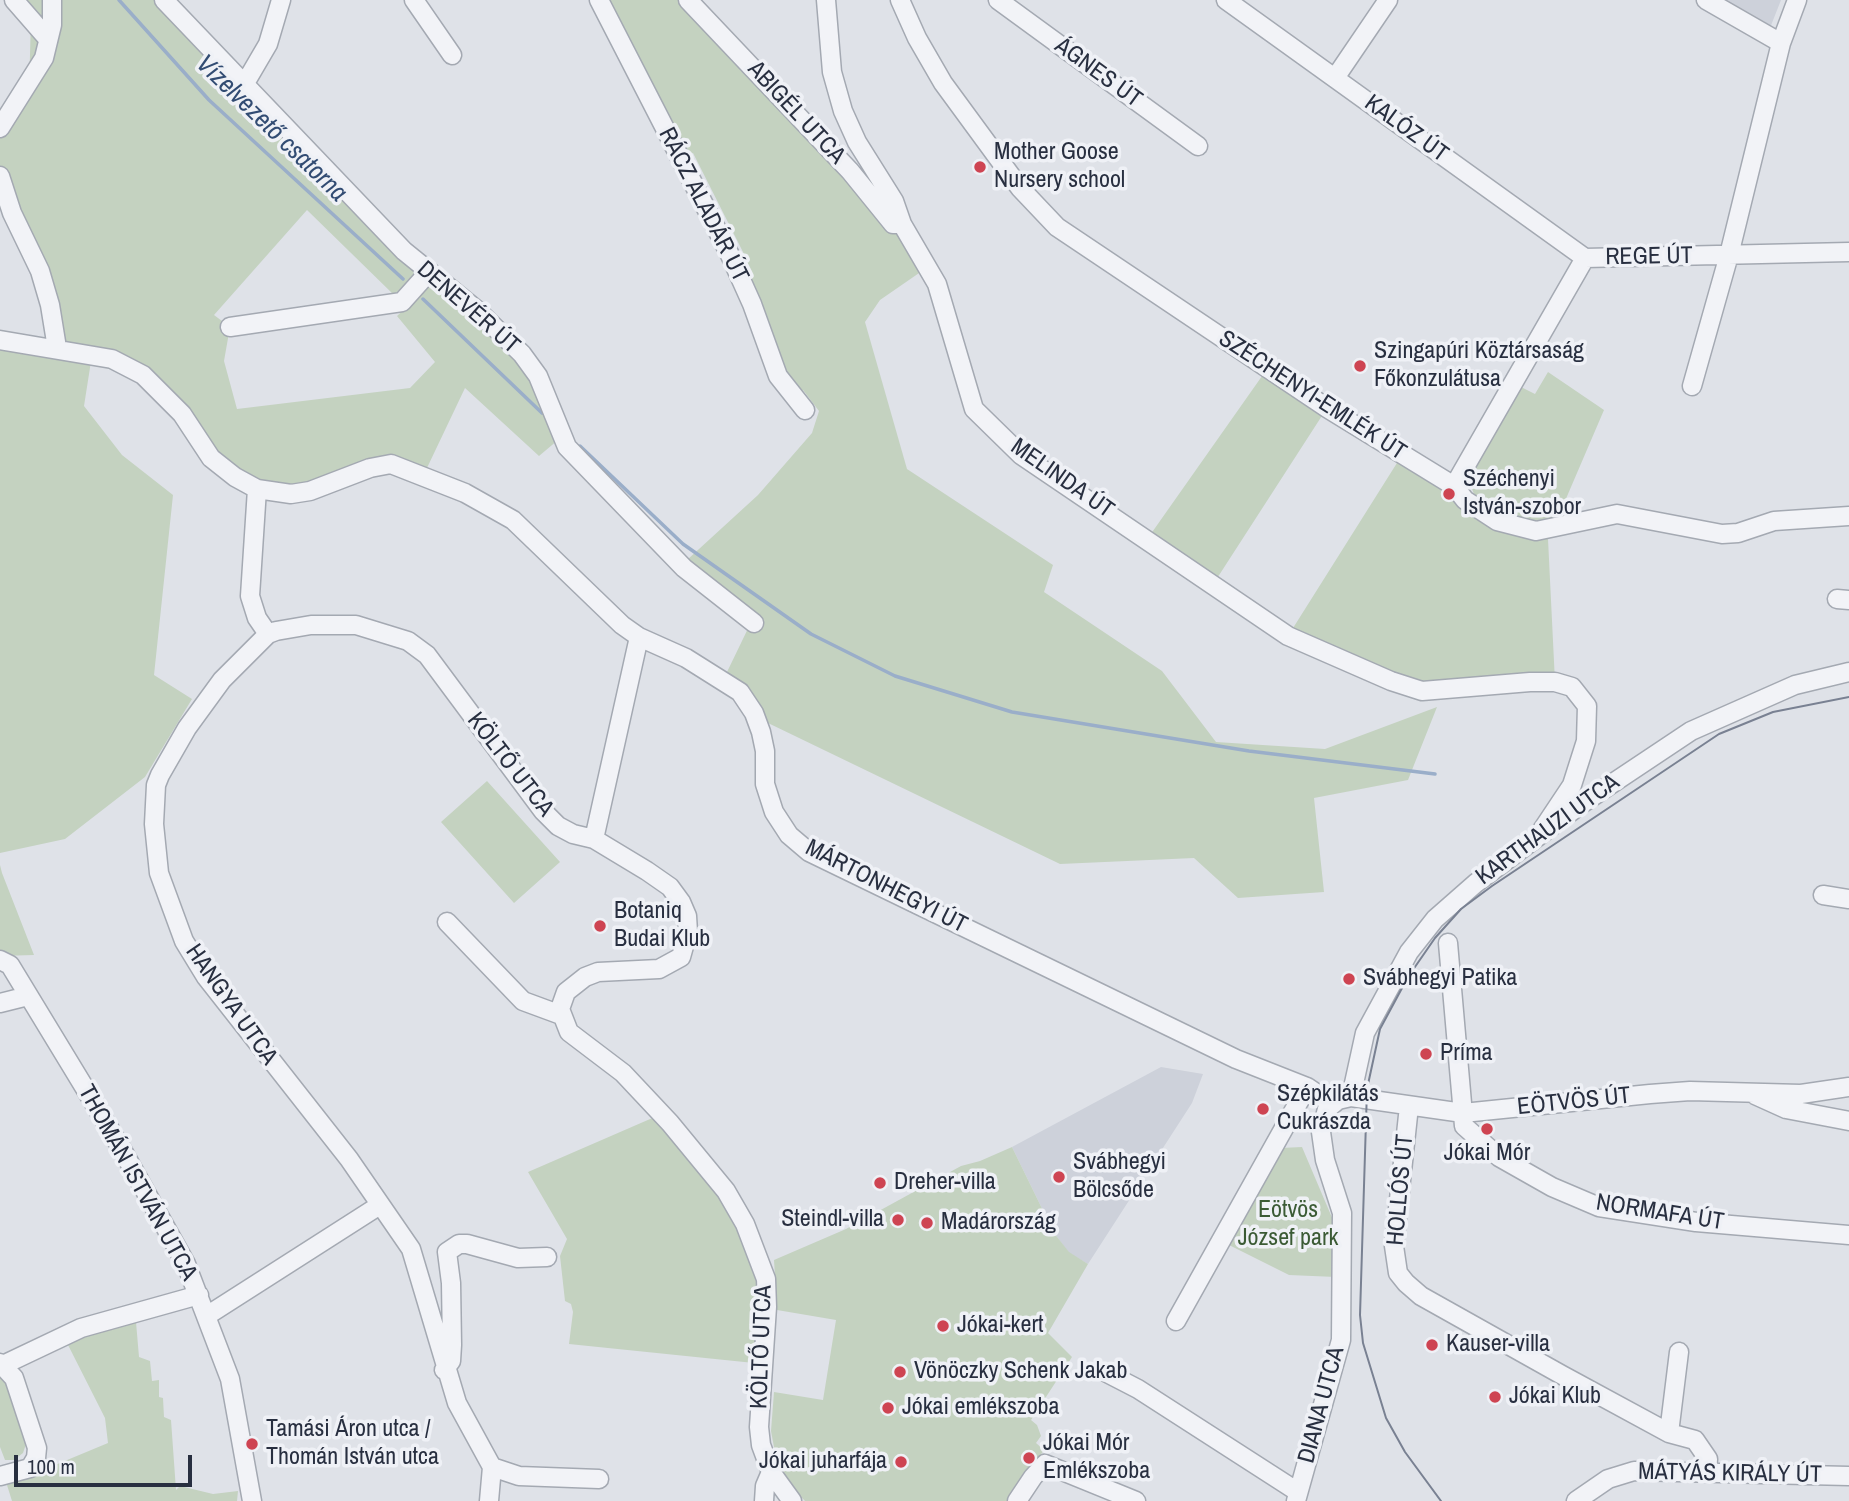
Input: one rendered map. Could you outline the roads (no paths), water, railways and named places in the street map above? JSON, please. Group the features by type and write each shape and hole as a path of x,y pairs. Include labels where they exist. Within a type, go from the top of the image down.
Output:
{"street":[{"path":"14,0 48,39"},
{"path":"0,128 44,58 52,0"},
{"name":"DENEVÉR ÚT","path":"164,0 428,274 478,311 522,354 538,376 567,447 684,568 754,623"},
{"path":"244,85 268,44 281,0"},
{"path":"414,0 452,55"},
{"name":"RÁCZ ALADÁR ÚT","path":"599,0 730,255 752,304 778,376 805,410"},
{"name":"ABIGÉL UTCA","path":"688,0 850,171 893,224 902,224"},
{"name":"MELINDA ÚT","path":"827,0 832,72 843,111 857,142 894,201 902,224 937,285 974,409 1021,454 1288,636 1365,670 1422,691 1555,682 1572,687 1587,706 1589,729 1572,785 1538,836"},
{"name":"SZÉCHENYI-EMLÉK ÚT","path":"901,0 923,50 943,83 1020,188 1057,227 1327,408 1454,486 1465,500 1497,521 1536,531 1617,514 1722,534 1738,533 1774,521 1849,516"},
{"name":"ÁGNES ÚT","path":"998,0 1198,146"},
{"name":"KALÓZ ÚT","path":"1226,0 1585,258"},
{"path":"1335,78 1388,0"},
{"path":"1706,0 1781,43"},
{"path":"1692,386 1729,255 1781,43 1797,0"},
{"path":"0,176 12,213 40,271 50,305 57,348"},
{"path":"1735,222 1747,241 1767,254"},
{"name":"REGE ÚT","path":"1454,486 1585,258 1849,252"},
{"path":"230,327 402,302 428,274"},
{"name":"MÁRTONHEGYI ÚT","path":"0,340 112,359 143,375 182,414 211,458 235,477 257,489 291,494 310,491 382,465 411,470 465,492 513,520 593,600 639,637 685,658 740,692 761,732 765,751 765,784 774,813 789,835 809,852 1236,1059 1307,1087"},
{"path":"257,489 250,596 257,618 268,635"},
{"name":"KÖLTŐ UTCA","path":"268,635 298,626 330,624 374,628 408,641 427,655 543,811 558,826 573,834 594,839 670,887 687,916 686,946 681,957 659,969 598,972 585,977 566,992 561,1015 569,1032 623,1073 670,1123 726,1191 745,1224 766,1279 767,1307 759,1427 771,1472 792,1501"},
{"name":"HANGYA UTCA","path":"268,635 222,680 203,704 160,775 156,785 154,824 159,873 184,941 206,977 349,1159 411,1249 444,1370 457,1404 492,1467"},
{"path":"594,839 639,637"},
{"name":"KARTHAUZI UTCA","path":"1351,1097 1365,1033 1409,952 1435,919 1538,836 1691,731 1795,685 1849,672"},
{"path":"1823,895 1849,899"},
{"path":"447,922 523,1001 561,1015"},
{"path":"1448,943 1463,1113"},
{"name":"THOMÁN ISTVÁN UTCA","path":"0,960 9,965 166,1223 208,1315 230,1379 252,1501"},
{"path":"0,1003 28,996"},
{"path":"1176,1321 1307,1087 1332,1104"},
{"name":"EÖTVÖS ÚT","path":"1332,1104 1351,1097 1463,1113 1650,1094 1801,1094 1849,1087"},
{"path":"1750,1093 1773,1105 1849,1121"},
{"name":"DIANA UTCA","path":"1297,1497 1341,1339 1342,1213 1325,1160 1321,1132 1323,1118 1332,1104"},
{"name":"HOLLÓS ÚT","path":"1409,1106 1394,1246 1396,1266 1406,1283 1421,1296 1669,1433 1695,1440 1708,1459 1707,1472"},
{"name":"NORMAFA ÚT","path":"1463,1113 1465,1128 1499,1157 1521,1171 1599,1207 1696,1222 1849,1235"},
{"path":"208,1315 380,1205"},
{"path":"444,1370 451,1361 452,1345 451,1283 447,1252 459,1244 467,1244 518,1258 547,1257"},
{"path":"0,1476 30,1468 36,1458 37,1448 14,1378 1,1364 81,1328 199,1295"},
{"path":"1669,1433 1679,1352"},
{"path":"1107,1373 1138,1389 1297,1497"},
{"path":"1017,1501 1033,1476 1045,1464 1136,1501"},
{"path":"489,1501 492,1467 519,1475 600,1479"},
{"name":"MÁTYÁS KIRÁLY ÚT","path":"1576,1501 1608,1479 1634,1471 1849,1476"},
{"path":"764,1501 765,1486 771,1472"}],"waterway":[{"name":"Vízelvezető csatorna","path":"119,0 209,100 403,279"},
{"name":"Vízelvezető csatorna","path":"423,299 542,413"},
{"path":"580,446 683,544 811,634 895,676 1012,712 1249,751 1435,774"}],"tram line":[{"path":"1441,1501 1405,1452 1386,1418 1363,1343 1360,1315 1367,1089 1380,1029 1408,977 1435,938 1461,909 1492,886 1719,734 1773,712 1849,697"}],"place":[{"name":"Mother Goose Nursery school","path":"980,167"},
{"name":"Szingapúri Köztársaság Főkonzulátusa","path":"1360,366"},
{"name":"Széchenyi István-szobor","path":"1449,494"},
{"name":"Botaniq Budai Klub","path":"600,926"},
{"name":"Svábhegyi Patika","path":"1349,979"},
{"name":"Príma","path":"1426,1054"},
{"name":"Szépkilátás Cukrászda","path":"1263,1109"},
{"name":"Jókai Mór","path":"1487,1129"},
{"name":"Svábhegyi Bölcsőde","path":"1059,1177"},
{"name":"Dreher-villa","path":"880,1183"},
{"name":"Steindl-villa","path":"898,1220"},
{"name":"Madárország","path":"927,1223"},
{"name":"Jókai-kert","path":"943,1326"},
{"name":"Kauser-villa","path":"1432,1345"},
{"name":"Vönöczky Schenk Jakab","path":"900,1372"},
{"name":"Jókai Klub","path":"1495,1397"},
{"name":"Jókai emlékszoba","path":"888,1408"},
{"name":"Tamási Áron utca / Thomán István utca","path":"252,1444"},
{"name":"Jókai Mór Emlékszoba","path":"1029,1458"},
{"name":"Jókai juharfája","path":"901,1462"}],"park label":[{"name":"Eötvös József park","path":"1288,1225"}]}
